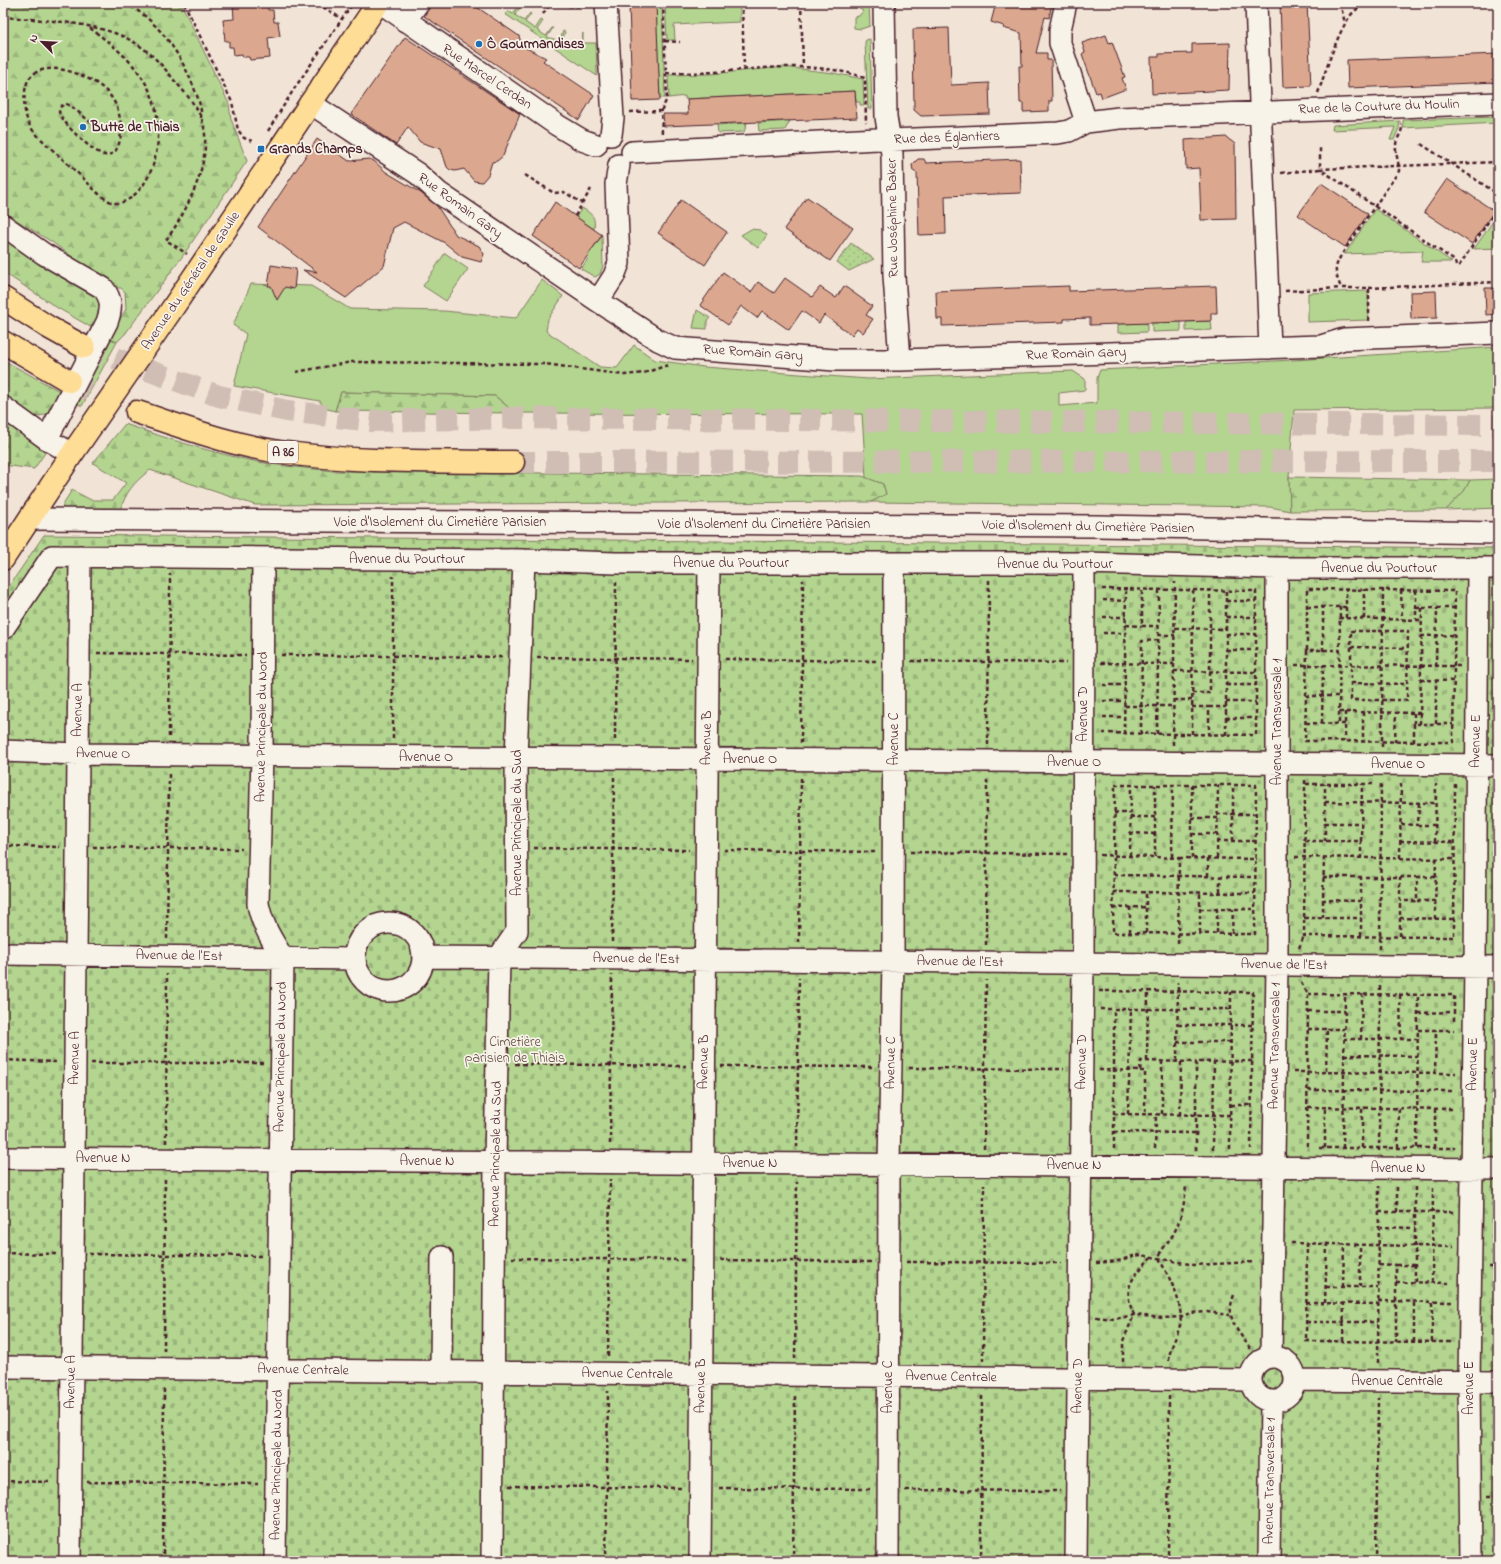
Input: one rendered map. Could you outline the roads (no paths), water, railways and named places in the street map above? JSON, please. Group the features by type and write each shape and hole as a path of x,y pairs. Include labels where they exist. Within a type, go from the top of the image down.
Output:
{"main road":[{"name":"Avenue du Général de Gaulle","path":"3,559 72,454 170,312 310,103 380,3"},
{"path":"3,298 48,327 84,347"},
{"path":"3,342 69,381"},
{"name":"A 86","path":"137,412 209,436 278,452 356,460 513,462"}],"street":[{"name":"Rue Marcel Cerdan","path":"380,3 563,129 582,140 603,140 629,147 625,159"},
{"path":"405,21 418,3"},
{"name":"Rue Joséphine Baker","path":"884,3 886,116 891,140 894,276 900,360"},
{"path":"1066,3 1060,30 1060,43 1086,122"},
{"path":"1256,3 1270,348"},
{"path":"600,4 613,118 603,140"},
{"name":"Rue Romain Gary","path":"310,103 418,174 439,193 598,302 658,340 675,348 835,360 900,360 1321,346 1344,340 1498,333"},
{"name":"Rue de la Couture du Moulin","path":"1260,112 1498,103"},
{"name":"Rue des Églantiers","path":"625,159 877,139 891,140 1058,132 1069,131 1086,122 1119,118 1260,112"},
{"path":"598,302 614,276 619,263 616,184 625,159"},
{"path":"3,225 44,254 103,288 107,293 111,304 111,310 107,322 47,439"},
{"path":"3,407 47,439 72,454"},
{"name":"Voie d'Isolement du Cimetière Parisien","path":"30,519 1089,526 1498,533"},
{"name":"Avenue du Pourtour","path":"3,629 52,556 524,560 616,563 1084,563 1277,568 1488,568"},
{"name":"Avenue A","path":"70,1561 80,556"},
{"name":"Avenue Principale du Nord","path":"263,558 262,755 258,904 261,918 283,958 279,1160 275,1561"},
{"name":"Avenue Principale du Sud","path":"492,1561 495,1161 499,957 517,931 516,757 524,560"},
{"name":"Avenue B","path":"700,1561 709,563"},
{"name":"Avenue D","path":"1076,1561 1083,963 1083,762 1093,663 1084,563"},
{"name":"Avenue C","path":"888,1561 888,1262 894,852 894,564"},
{"name":"Avenue Transversale 1","path":"1260,1366 1272,1252 1277,965 1277,568"},
{"name":"Avenue E","path":"1471,1561 1469,1382 1457,1247 1472,1168 1460,1075 1475,967 1477,666 1488,568"},
{"name":"Avenue O","path":"3,751 169,755 1277,763 1381,774 1476,765 1498,765"},
{"path":"388,923 399,924 416,936 421,946 423,956 421,968 415,978 407,986 396,990 374,988 365,981 358,971 355,959 356,949 360,938 368,930 377,925 388,923"},
{"name":"Avenue de l'Est","path":"3,954 355,959"},
{"name":"Avenue de l'Est","path":"423,956 1498,967"},
{"name":"Avenue N","path":"3,1158 1081,1166 1194,1156 1273,1167 1381,1172 1498,1168"},
{"path":"441,1372 442,1257"},
{"path":"1279,1358 1291,1366 1295,1380 1290,1393 1284,1398 1271,1401 1254,1392 1260,1366 1279,1358"},
{"name":"Avenue Centrale","path":"3,1367 1169,1379 1260,1366"},
{"name":"Avenue Centrale","path":"1295,1380 1498,1382"},
{"name":"Avenue Transversale 1","path":"1269,1561 1271,1401"}],"tunnel":[{"path":"84,347 219,396 287,411 371,421 513,418 1498,425"},
{"path":"69,381 137,412"},
{"path":"513,462 1498,461"}],"place":[{"name":"Ô Gourmandises","path":"479,44"},
{"name":"Butte de Thiais","path":"83,127"},
{"name":"Grands Champs","path":"261,149"}],"park label":[{"name":"Cimetière parisien de Thiais","path":"515,1050"}]}
